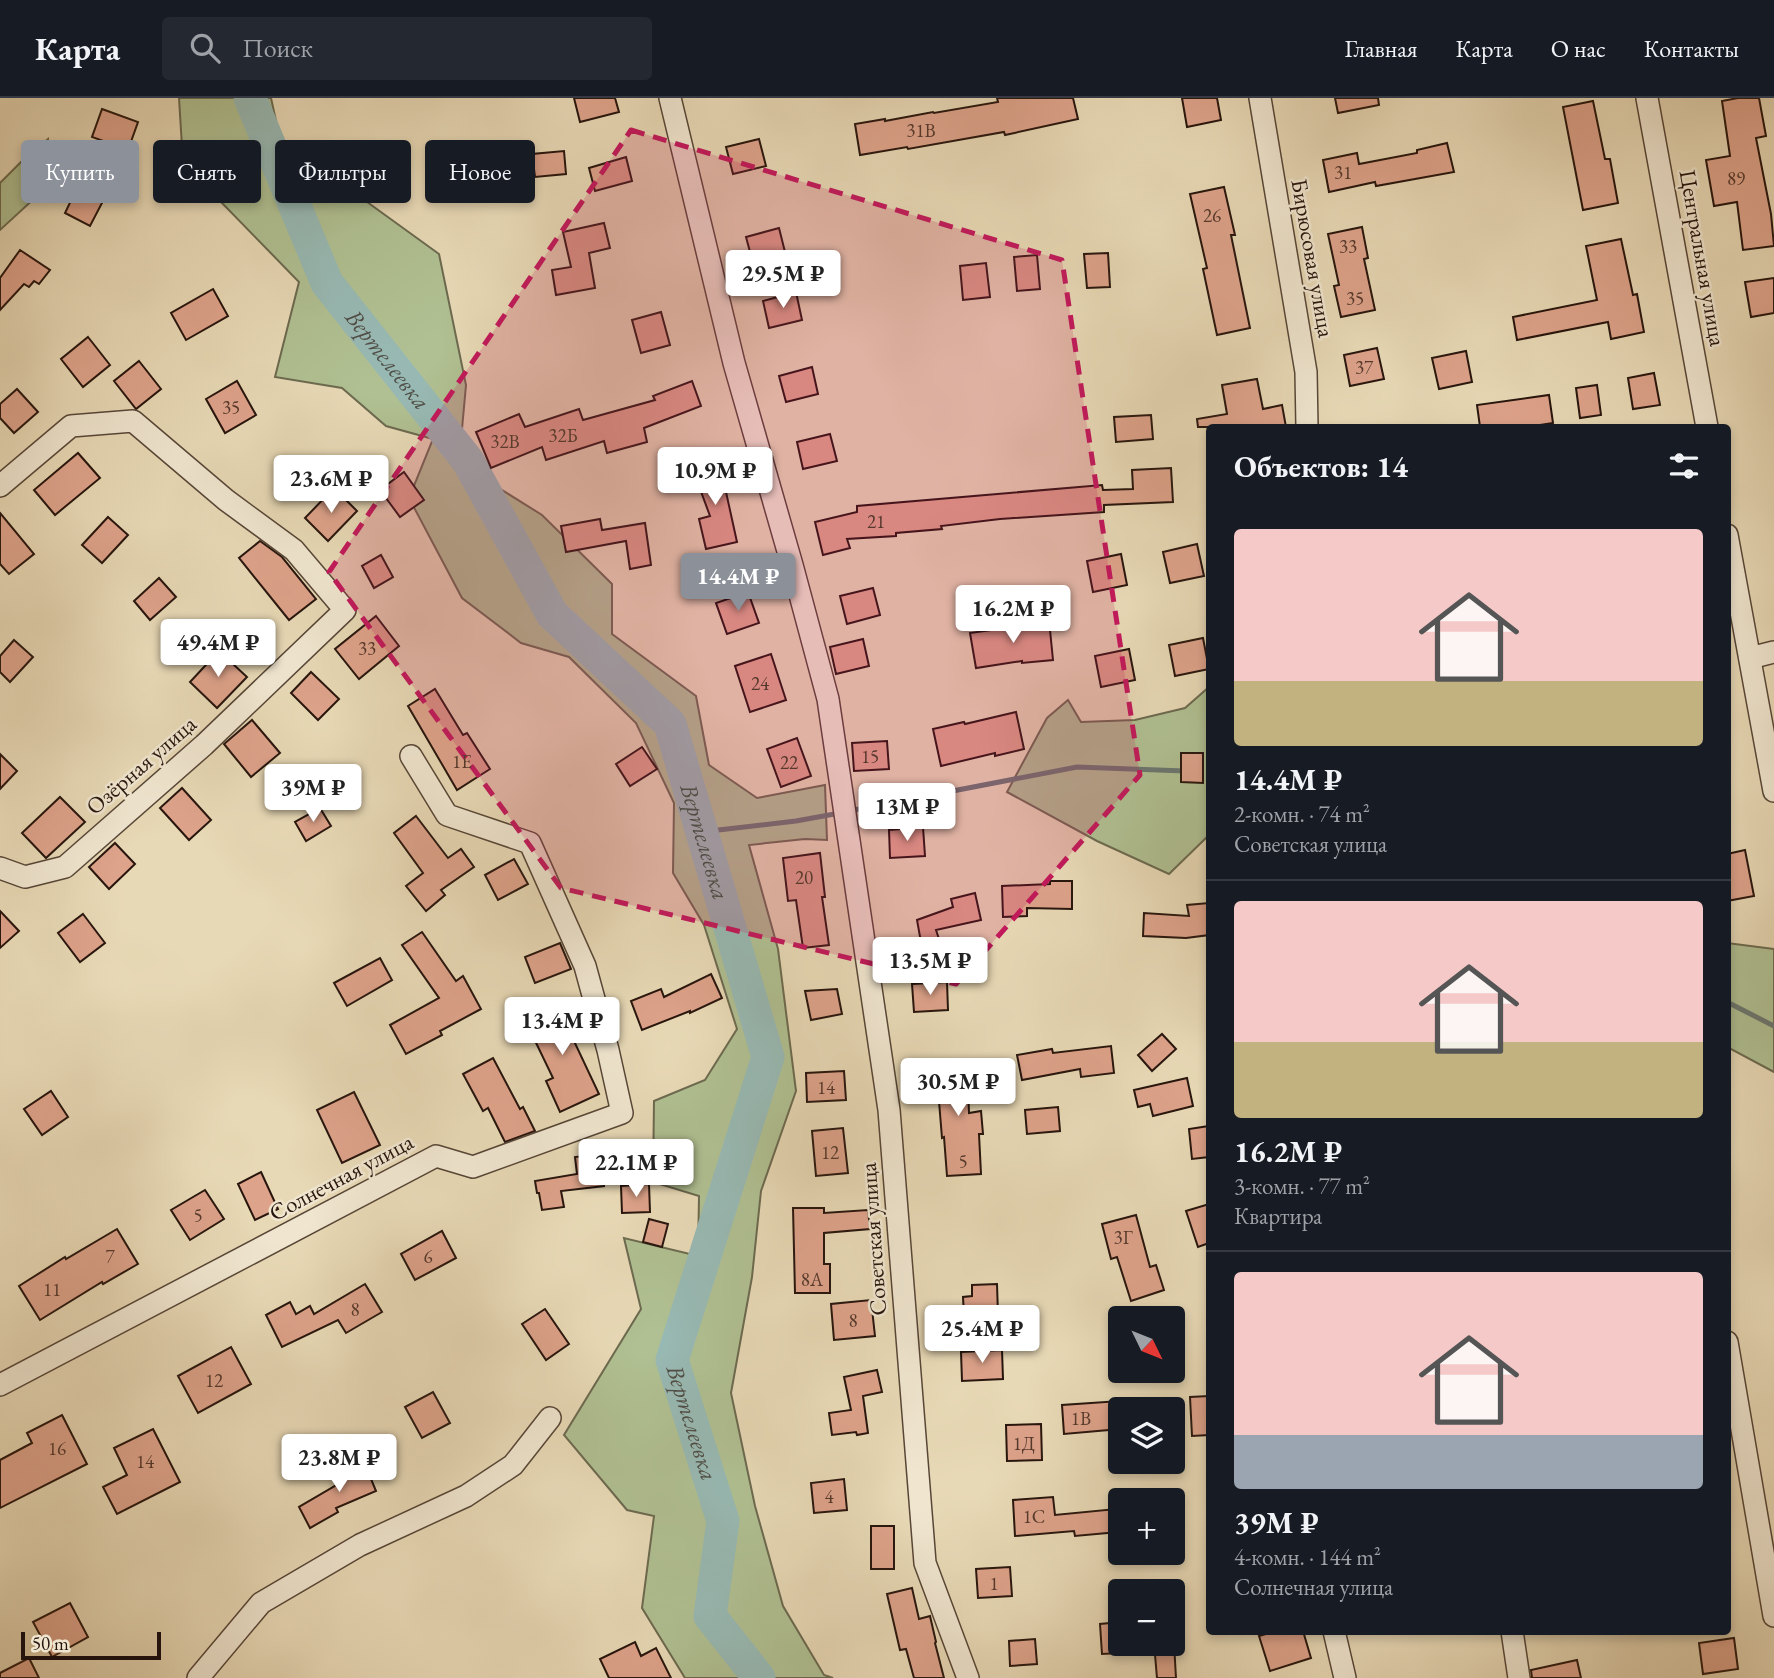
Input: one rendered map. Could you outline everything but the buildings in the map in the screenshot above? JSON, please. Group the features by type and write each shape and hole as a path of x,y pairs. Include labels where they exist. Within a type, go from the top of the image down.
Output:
{"street":[{"name":"Советская улица","path":"670,98 734,363 828,699 889,1110 925,1563 968,1678"},
{"name":"Бирюсовая улица","path":"1260,98 1306,372 1307,424"},
{"name":"Центральная улица","path":"1647,98 1706,424"},
{"name":"Озёрная улица","path":"0,486 71,426 133,421 226,500 294,550 345,610 204,745 65,867 25,877 0,868"},
{"path":"1731,557 1774,792"},
{"path":"1750,658 1774,652"},
{"name":"Солнечная улица","path":"0,1385 436,1156 473,1167 622,1113 585,966 530,843 447,815 411,756"},
{"path":"1731,1365 1774,1616"},
{"path":"198,1678 261,1604 360,1545 466,1496 513,1465 550,1418"},
{"path":"1335,1635 1345,1678"},
{"path":"1513,1635 1519,1678"}],"highlighted area":[{"path":"631,130 1062,260 1140,775 956,984 561,888 329,572"}],"green space":[{"path":"179,98 271,98 281,140 275,140 275,203 368,203 439,254 466,385 461,440 494,485 542,515 612,584 612,634 696,696 709,765 757,798 825,785 827,840 805,839 749,845 778,949 796,1091 761,1191 752,1277 731,1393 755,1506 783,1606 824,1675 833,1678 685,1678 642,1608 654,1516 627,1510 564,1435 641,1309 624,1238 698,1256 699,1196 653,1182 654,1101 705,1080 737,1029 704,925 673,873 674,803 636,723 569,657 521,643 462,598 409,498 433,439 386,426 342,388 275,377 299,282 222,203 261,203 261,140 182,140"},
{"path":"21,162 21,203 29,203 0,230 0,183"},
{"path":"1206,690 1206,838 1169,874 1097,841 1007,792 1047,718 1068,700 1081,722 1135,720 1185,708"},
{"path":"1731,944 1774,949 1774,1072 1731,1049"}],"waterway":[{"name":"Вертелеевка","path":"250,98 327,283 468,461 552,614 670,724 768,1057 672,1360 723,1521 710,1616 759,1678"},
{"path":"849,811 1077,767 1185,771"},
{"path":"701,832 840,813"},
{"path":"1731,1004 1774,1026"}]}
